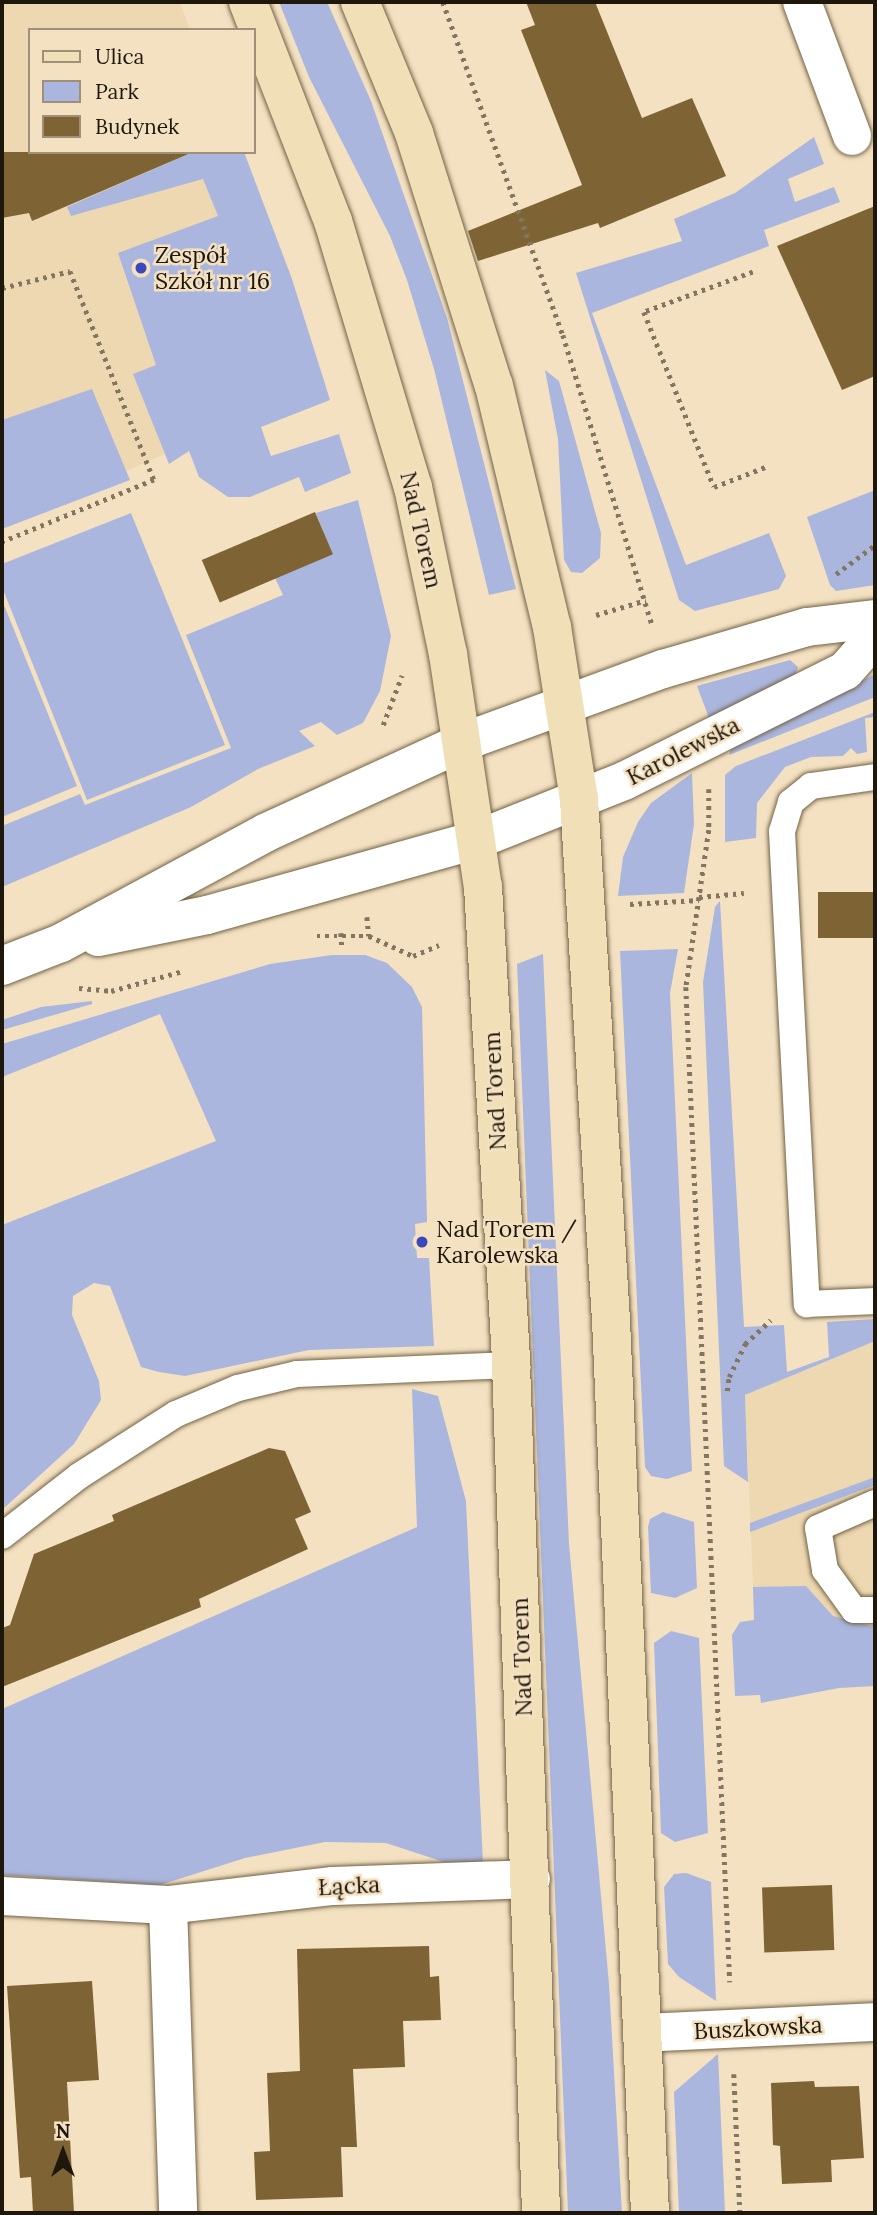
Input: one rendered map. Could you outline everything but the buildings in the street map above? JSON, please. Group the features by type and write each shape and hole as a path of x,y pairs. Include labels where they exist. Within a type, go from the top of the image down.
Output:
{"main road":[{"name":"Nad Torem","path":"248,2 332,220 386,390 435,589 463,742 476,840 486,928 511,1366 541,2213"},
{"path":"360,2 414,133 477,326 538,562 579,799 611,1320 650,2213"}],"street":[{"path":"802,2 852,136"},
{"path":"2,966 61,943 265,833 463,742 663,670 807,627 875,619"},
{"name":"Karolewska","path":"61,943 207,915 476,840 579,799 845,671 875,637"},
{"name":"Łącka","path":"2,1896 168,1905 332,1886 531,1879"},
{"path":"168,1905 178,2213"},
{"name":"Buszkowska","path":"642,2033 875,2022"}],"lane":[{"path":"875,777 811,786 791,802 782,832 807,1304 875,1301"},
{"path":"2,1536 79,1476 176,1414 238,1388 297,1374 511,1366"},
{"path":"875,1503 818,1528 825,1570 854,1610 875,1610"}],"path":[{"path":"443,2 563,335 646,600 594,616"},
{"path":"2,288 70,271 154,480 2,542"},
{"path":"752,272 644,312 714,487 768,466"},
{"path":"831,578 875,545"},
{"path":"709,786 709,830 686,987 740,2213"},
{"path":"617,904 699,900"},
{"path":"367,910 369,936 413,956 436,947"},
{"path":"727,1391 735,1359 756,1332"}],"shaded area":[{"name":"Zespół Szkół nr 16","path":"2,2 180,2 189,28 28,28 28,154 238,154 325,383 2,526"},
{"path":"875,1341 875,1649 757,1678 745,1395"}],"green space":[{"path":"279,2 327,2 371,101 447,318 516,589 489,595 434,369 407,280 390,236 309,77"},
{"path":"814,137 824,164 788,179 795,202 834,187 840,202 764,230 769,246 592,313 686,565 769,533 786,576 779,589 695,611 679,600 576,273 682,241 674,219 735,193"},
{"path":"188,154 245,154 292,279 330,400 261,427 271,456 339,434 351,473 305,492 299,477 250,497 228,497 199,477 189,451 169,464 133,374 156,365 118,253 218,216 203,179 71,216 67,207"},
{"path":"545,370 559,381 601,533 600,558 582,573 571,572 564,560 558,439"},
{"path":"92,389 130,480 2,529 2,420"},
{"path":"875,490 875,585 836,591 830,585 807,517"},
{"path":"358,500 391,636 380,691 363,723 337,735 321,722 299,731 315,746 258,769 191,807 2,887 2,826 80,794 85,805 231,748 186,635 283,595 275,578 332,554 316,513"},
{"path":"131,513 225,745 87,800 2,587 2,564"},
{"path":"2,600 77,786 2,817"},
{"path":"790,660 798,667 795,676 709,718 697,686"},
{"path":"875,674 875,697 729,755 731,749"},
{"path":"875,712 875,717 865,718 867,752 857,754 851,748 843,756 811,757 785,767 757,803 756,838 725,842 725,775 736,766"},
{"path":"692,773 694,824 684,893 618,896 623,857 638,822 651,803"},
{"path":"720,901 744,1327 784,1325 787,1372 829,1357 827,1322 875,1319 875,1341 745,1395 748,1482 724,1466 703,982 715,907"},
{"path":"678,949 670,993 692,1471 667,1479 651,1476 645,1467 620,951"},
{"path":"543,954 569,1544 609,1984 622,2213 568,2213 517,964"},
{"path":"332,955 365,955 387,963 412,987 422,1007 427,1222 415,1224 417,1258 429,1258 434,1346 309,1350 185,1376 159,1372 141,1367 110,1286 94,1283 73,1296 72,1315 99,1381 101,1400 74,1444 2,1510 2,1225 216,1141 160,1014 2,1077 2,1044 270,964"},
{"path":"92,1001 92,1004 2,1030 2,1020 41,1007"},
{"path":"412,1389 438,1396 466,1501 483,1864 444,1862 386,1843 325,1842 245,1858 160,1885 2,1875 2,1709 417,1527"},
{"path":"875,1477 875,1485 750,1532 750,1523"},
{"path":"663,1512 694,1522 697,1588 675,1598 651,1593 648,1527 650,1519"},
{"path":"806,1586 833,1616 875,1627 875,1686 839,1688 761,1703 760,1695 735,1696 732,1635 740,1622 754,1620 753,1587"},
{"path":"671,1631 699,1638 708,1833 675,1842 661,1833 654,1643"},
{"path":"686,1873 711,1882 716,2001 679,1977 668,1964 664,1887 674,1874"},
{"path":"718,2054 725,2213 679,2213 674,2092"}],"place":[{"name":"Zespół Szkół nr 16","path":"141,268"},
{"name":"Nad Torem / Karolewska","path":"422,1242"}]}
